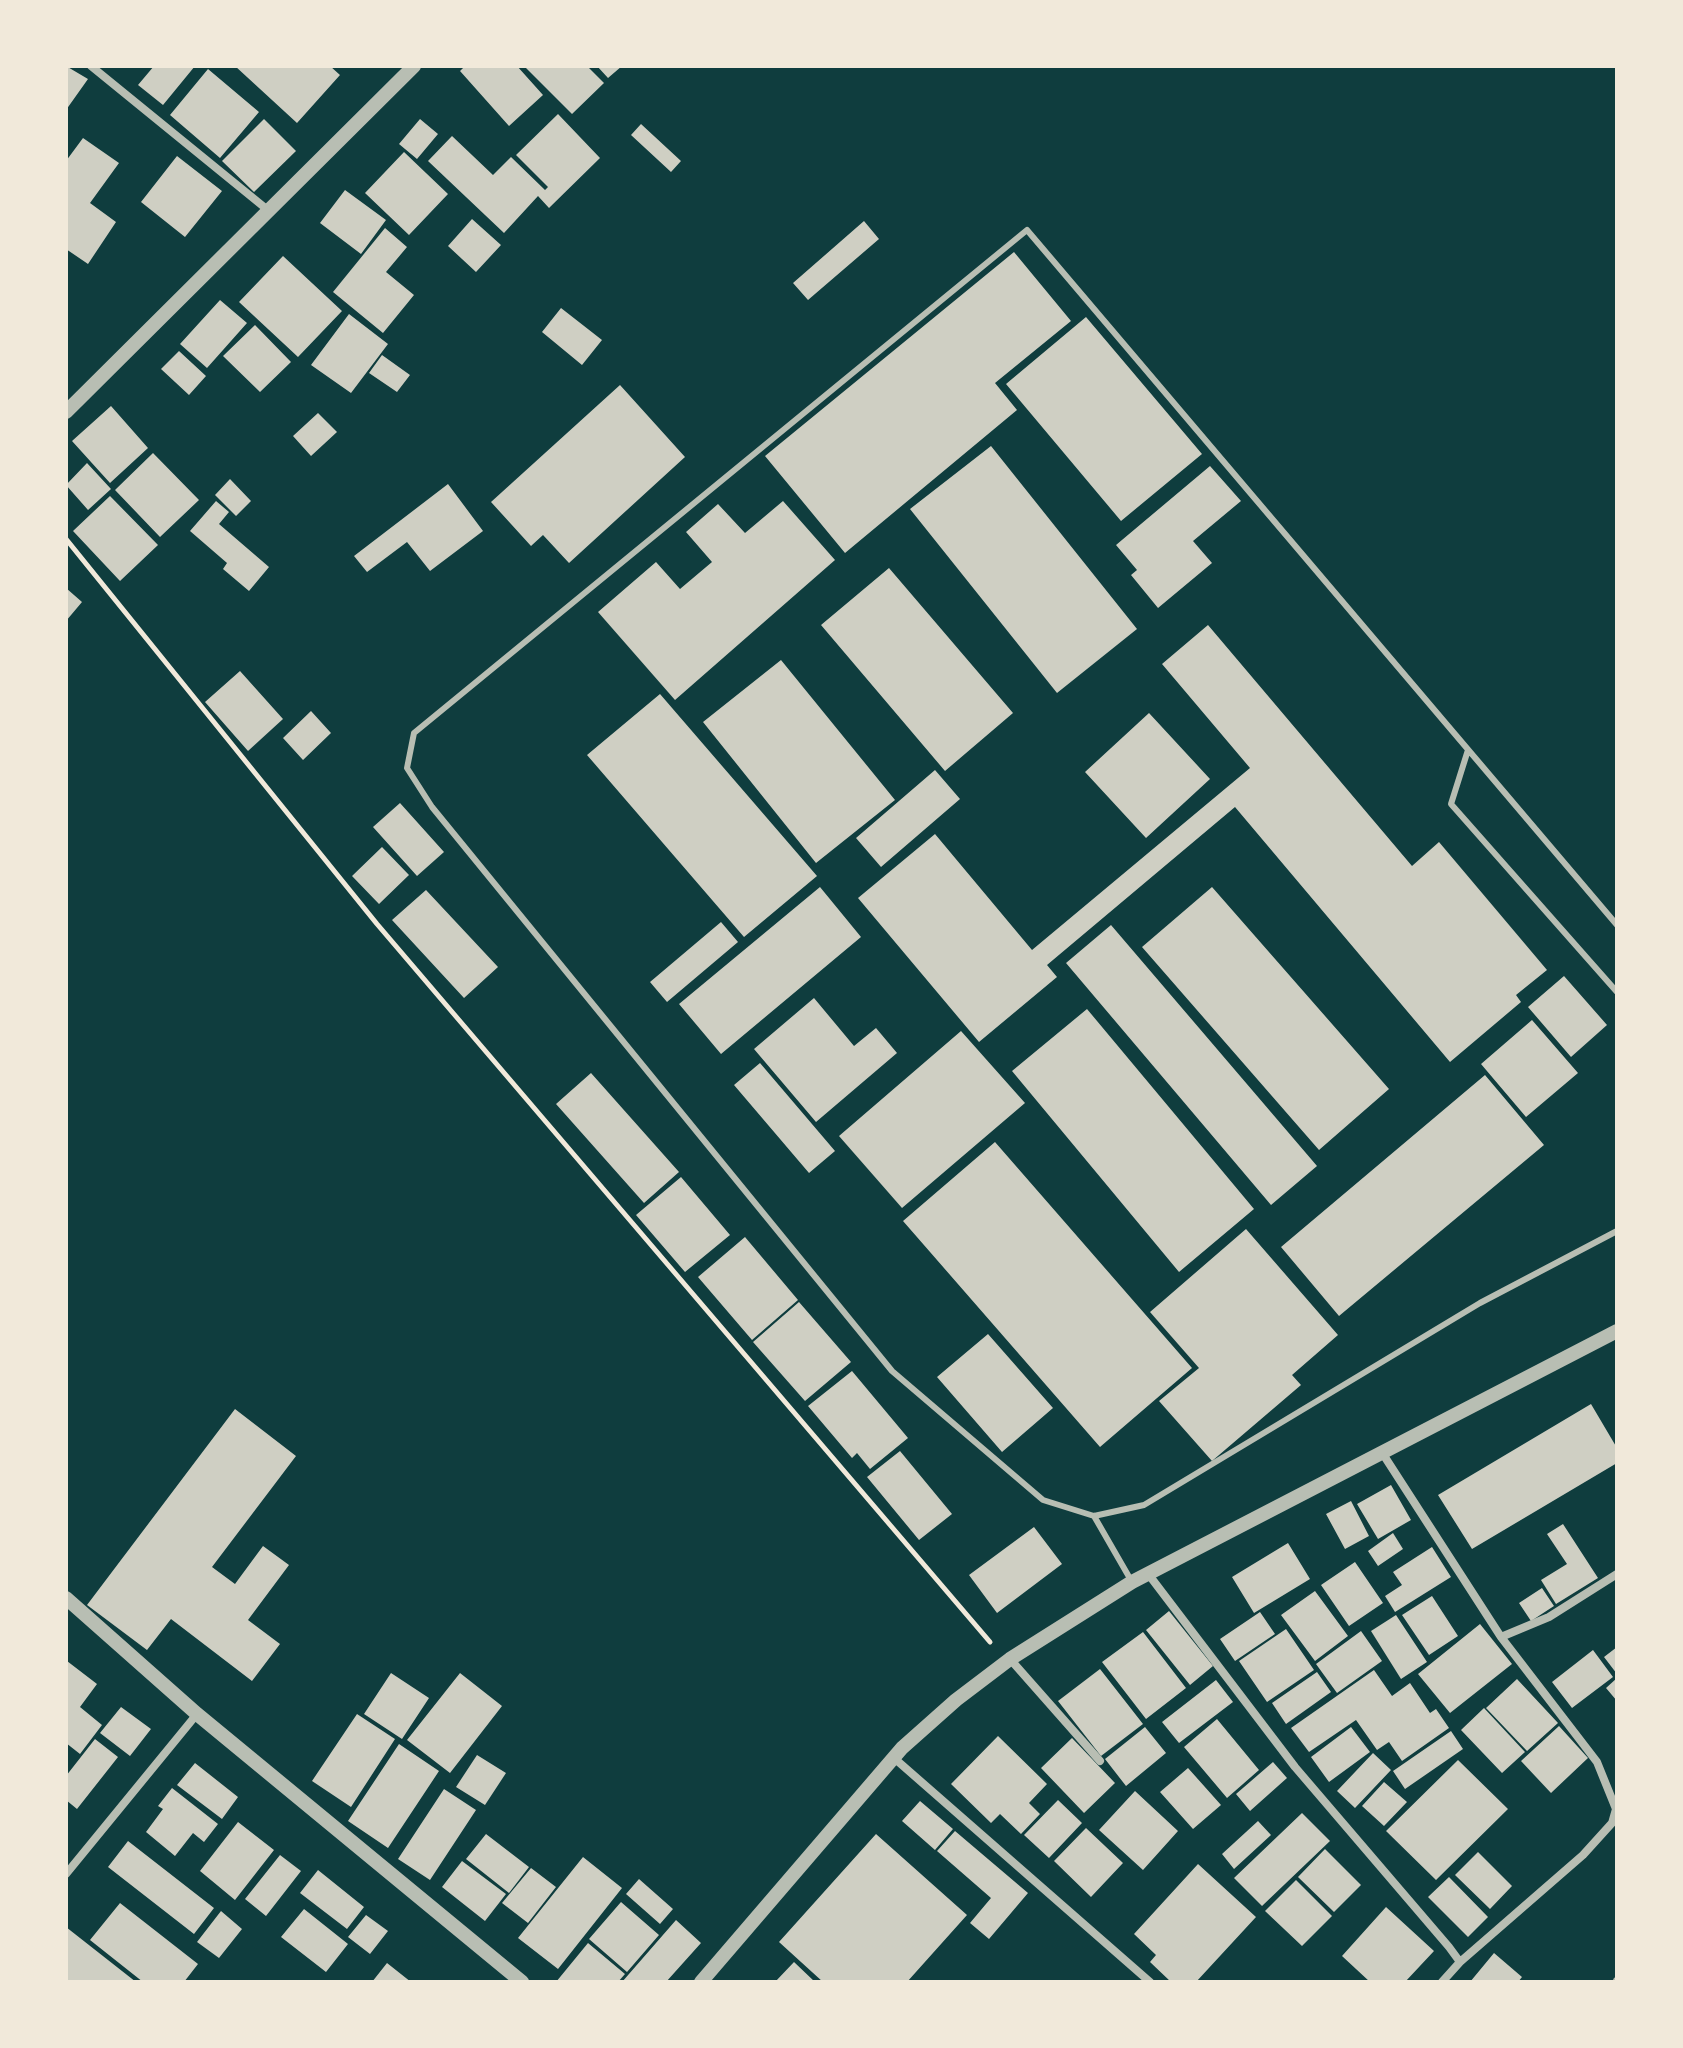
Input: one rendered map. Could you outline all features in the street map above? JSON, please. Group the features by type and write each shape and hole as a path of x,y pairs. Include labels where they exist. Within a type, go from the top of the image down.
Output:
{"street":[{"path":"91,66 269,211"},
{"path":"66,412 414,66"},
{"path":"701,1982 894,1758 956,1700 1008,1660 1132,1582 1617,1331"},
{"path":"1381,1451 1501,1637 1597,1762 1616,1809 1612,1823 1583,1855 1460,1962 1442,1982"},
{"path":"1501,1637 1549,1617 1617,1574"},
{"path":"1149,1575 1295,1767 1460,1962"},
{"path":"66,1598 197,1714 522,1982"},
{"path":"1008,1660 1100,1761"},
{"path":"66,1874 197,1714"},
{"path":"894,1758 1150,1982"}],"lane":[{"path":"1617,925 1027,230 414,733 407,768 432,807 892,1371 1043,1500 1094,1516 1144,1505 1480,1303 1617,1231"},
{"path":"1468,750 1451,804 1617,992"},
{"path":"1094,1516 1132,1582"}],"path":[{"path":"66,539 377,924 1008,1660"}],"building":[{"path":"66,66 88,79 66,110"},
{"path":"154,66 195,66 163,105 138,85"},
{"path":"235,66 330,66 340,75 297,123"},
{"path":"465,66 517,66 543,95 509,126 460,71"},
{"path":"524,66 587,66 604,83 572,114"},
{"path":"597,66 622,66 608,78"},
{"path":"208,69 259,112 220,158 170,115"},
{"path":"558,114 600,158 549,208 538,196 504,233 428,161 452,136 493,175 511,157 545,190 548,187 516,155"},
{"path":"264,119 296,151 254,192 222,161"},
{"path":"420,119 438,134 417,159 399,144"},
{"path":"641,124 681,161 671,172 631,135"},
{"path":"83,138 119,163 90,203 116,222 88,264 66,249 66,161"},
{"path":"404,152 448,194 409,235 365,193"},
{"path":"177,156 222,191 185,237 141,202"},
{"path":"345,190 386,220 361,254 320,223"},
{"path":"472,219 501,245 476,272 448,246"},
{"path":"864,221 879,239 808,300 793,283"},
{"path":"385,228 407,247 386,272 414,295 383,333 333,292"},
{"path":"1014,252 1071,321 995,383 1017,410 845,553 765,456"},
{"path":"283,256 342,311 298,357 239,302"},
{"path":"220,300 247,323 207,368 180,344"},
{"path":"561,308 602,340 582,365 542,332"},
{"path":"349,314 388,344 351,393 311,365"},
{"path":"1086,317 1202,454 1121,521 1006,384"},
{"path":"255,325 291,362 260,392 223,356"},
{"path":"179,351 206,376 189,395 161,369"},
{"path":"382,355 410,375 397,392 369,373"},
{"path":"620,385 685,457 569,563 543,535 531,546 491,502"},
{"path":"111,406 148,448 110,483 72,441"},
{"path":"318,413 337,432 311,456 293,436"},
{"path":"991,446 1137,629 1057,693 910,509"},
{"path":"153,453 199,500 160,537 115,490"},
{"path":"87,463 111,489 88,510 66,485"},
{"path":"1210,466 1241,501 1193,541 1212,563 1158,608 1131,575 1137,570 1116,545"},
{"path":"230,479 251,501 236,516 215,495"},
{"path":"448,484 483,531 430,571 407,542 367,572 354,556"},
{"path":"110,496 158,545 120,581 73,531"},
{"path":"216,501 229,512 219,524 269,567 249,591 223,569 227,563 190,531"},
{"path":"783,501 835,560 675,700 598,612 656,562 680,589 712,562 686,532 718,504 745,533"},
{"path":"889,568 1013,713 945,771 821,625"},
{"path":"66,588 82,602 66,621"},
{"path":"1208,625 1412,866 1439,842 1547,970 1516,995 1521,1002 1450,1062 1235,807 1047,965 1057,977 979,1042 858,898 935,834 1032,950 1250,768 1162,664"},
{"path":"781,660 895,800 816,863 703,722"},
{"path":"240,671 283,719 248,751 205,702"},
{"path":"660,694 817,876 744,937 587,755"},
{"path":"311,711 331,733 303,760 283,738"},
{"path":"1149,713 1210,779 1146,838 1085,772"},
{"path":"935,770 960,799 881,867 856,838"},
{"path":"400,803 444,852 417,876 373,827"},
{"path":"382,847 409,875 379,904 352,876"},
{"path":"820,887 861,937 721,1054 679,1004"},
{"path":"1212,887 1389,1089 1319,1150 1142,947"},
{"path":"426,890 498,967 464,998 392,920"},
{"path":"721,922 738,942 667,1002 650,982"},
{"path":"1111,925 1317,1166 1271,1205 1066,963"},
{"path":"1564,976 1607,1025 1571,1057 1528,1007"},
{"path":"814,998 854,1046 876,1028 897,1053 816,1122 754,1049"},
{"path":"1087,1009 1254,1209 1179,1272 1012,1071"},
{"path":"1532,1020 1578,1073 1526,1117 1481,1064"},
{"path":"961,1031 1025,1103 902,1208 839,1136"},
{"path":"760,1063 835,1151 809,1173 734,1085"},
{"path":"591,1073 679,1172 644,1203 556,1104"},
{"path":"1485,1075 1544,1145 1339,1316 1281,1247"},
{"path":"995,1142 1192,1368 1100,1447 903,1221"},
{"path":"681,1177 730,1235 685,1272 636,1215"},
{"path":"1246,1229 1338,1335 1292,1375 1301,1385 1212,1461 1159,1401 1199,1368 1150,1312"},
{"path":"745,1237 798,1300 752,1340 698,1277"},
{"path":"799,1302 851,1362 805,1401 753,1342"},
{"path":"988,1334 1053,1408 1002,1452 937,1377"},
{"path":"852,1371 908,1438 870,1469 857,1453 852,1458 808,1406"},
{"path":"1591,1404 1617,1448 1617,1463 1472,1549 1438,1495"},
{"path":"235,1409 296,1456 212,1567 235,1584 263,1546 289,1565 248,1620 280,1644 252,1681 171,1619 147,1650 87,1605"},
{"path":"900,1451 952,1514 919,1540 867,1477"},
{"path":"1391,1485 1411,1520 1378,1539 1357,1504"},
{"path":"1351,1501 1369,1536 1345,1549 1326,1514"},
{"path":"1563,1524 1598,1578 1556,1604 1541,1580 1567,1564 1547,1534"},
{"path":"1034,1527 1062,1564 997,1613 969,1575"},
{"path":"1393,1533 1403,1549 1378,1566 1368,1551"},
{"path":"1288,1543 1310,1579 1254,1613 1232,1577"},
{"path":"1432,1547 1451,1577 1395,1612 1385,1596 1402,1585 1393,1572"},
{"path":"1355,1562 1383,1603 1349,1626 1321,1585"},
{"path":"1542,1588 1554,1606 1531,1621 1519,1603"},
{"path":"1315,1591 1348,1636 1315,1661 1281,1615"},
{"path":"1432,1596 1458,1636 1429,1655 1402,1615"},
{"path":"1169,1611 1213,1666 1190,1685 1146,1630"},
{"path":"1260,1612 1275,1634 1235,1661 1220,1639"},
{"path":"1396,1615 1427,1662 1401,1679 1371,1631"},
{"path":"1480,1624 1512,1664 1450,1713 1418,1674"},
{"path":"1286,1629 1314,1670 1267,1702 1239,1661"},
{"path":"1361,1631 1382,1661 1337,1693 1316,1664"},
{"path":"1143,1632 1186,1688 1146,1719 1102,1662"},
{"path":"1617,1647 1617,1674 1604,1657"},
{"path":"1593,1650 1613,1677 1572,1708 1552,1682"},
{"path":"67,1661 97,1684 80,1707 102,1725 80,1754 66,1743"},
{"path":"1100,1669 1143,1724 1101,1756 1058,1701"},
{"path":"1374,1670 1392,1696 1410,1683 1430,1713 1436,1709 1449,1728 1402,1761 1389,1742 1377,1750 1356,1720 1309,1752 1291,1728"},
{"path":"1317,1672 1331,1692 1286,1724 1272,1703"},
{"path":"391,1673 429,1698 402,1739 364,1714"},
{"path":"460,1673 502,1706 450,1773 407,1740"},
{"path":"1617,1678 1617,1701 1606,1688"},
{"path":"1517,1679 1558,1723 1527,1751 1486,1708"},
{"path":"1216,1680 1233,1702 1179,1743 1162,1722"},
{"path":"121,1707 151,1729 130,1756 100,1733"},
{"path":"1484,1708 1525,1752 1502,1773 1461,1730"},
{"path":"357,1714 395,1739 351,1807 312,1781"},
{"path":"1217,1719 1259,1770 1227,1798 1184,1747"},
{"path":"1559,1726 1588,1758 1551,1793 1521,1761"},
{"path":"1145,1727 1166,1753 1126,1786 1105,1759"},
{"path":"1351,1727 1370,1752 1329,1782 1311,1757"},
{"path":"1451,1731 1463,1749 1405,1789 1393,1771"},
{"path":"998,1736 1047,1784 1029,1803 1040,1814 1021,1834 1000,1814 991,1823 951,1784"},
{"path":"1072,1738 1115,1783 1084,1813 1041,1768"},
{"path":"95,1739 118,1757 77,1809 66,1800 66,1776"},
{"path":"399,1744 439,1771 388,1848 348,1821"},
{"path":"1373,1753 1391,1770 1355,1808 1337,1791"},
{"path":"477,1755 506,1773 485,1805 456,1787"},
{"path":"1458,1760 1508,1809 1436,1880 1386,1831"},
{"path":"1273,1762 1287,1778 1250,1811 1236,1794"},
{"path":"195,1763 238,1797 222,1819 177,1785"},
{"path":"1188,1768 1221,1805 1193,1829 1160,1792"},
{"path":"1384,1782 1407,1802 1384,1826 1362,1806"},
{"path":"172,1788 218,1824 204,1842 193,1833 175,1856 146,1832 163,1809 158,1806"},
{"path":"444,1789 476,1810 430,1880 398,1859"},
{"path":"1135,1791 1178,1831 1143,1870 1099,1830"},
{"path":"1058,1800 1082,1823 1049,1858 1024,1835"},
{"path":"920,1801 953,1829 935,1850 902,1821"},
{"path":"1302,1813 1330,1841 1262,1906 1234,1878"},
{"path":"1258,1821 1271,1835 1234,1869 1222,1854"},
{"path":"238,1822 274,1850 235,1900 200,1871"},
{"path":"1086,1828 1123,1863 1091,1897 1054,1861"},
{"path":"955,1831 1028,1893 989,1939 970,1923 991,1898 937,1851"},
{"path":"486,1834 529,1867 509,1893 466,1859"},
{"path":"876,1834 967,1915 907,1982 823,1982 779,1942"},
{"path":"128,1841 214,1908 194,1934 108,1867"},
{"path":"1325,1849 1361,1885 1334,1912 1298,1877"},
{"path":"1478,1852 1512,1886 1490,1909 1455,1875"},
{"path":"280,1855 301,1871 266,1916 245,1899"},
{"path":"583,1857 622,1888 558,1969 518,1938"},
{"path":"462,1861 506,1894 485,1921 442,1887"},
{"path":"1198,1864 1256,1917 1196,1982 1171,1982 1150,1962 1156,1955 1134,1934"},
{"path":"531,1868 556,1887 528,1923 502,1903"},
{"path":"318,1870 364,1907 347,1929 300,1893"},
{"path":"1449,1877 1488,1917 1468,1937 1428,1897"},
{"path":"639,1879 673,1909 660,1924 626,1894"},
{"path":"1296,1880 1332,1916 1302,1946 1265,1911"},
{"path":"621,1902 659,1935 627,1972 589,1939"},
{"path":"120,1903 198,1964 184,1982 143,1982 90,1940"},
{"path":"1386,1907 1434,1951 1405,1982 1370,1982 1342,1956"},
{"path":"304,1909 348,1944 326,1972 281,1937"},
{"path":"221,1911 242,1929 219,1958 197,1942"},
{"path":"366,1915 388,1931 370,1954 348,1937"},
{"path":"676,1920 701,1943 666,1982 622,1982"},
{"path":"66,1927 136,1982 66,1982"},
{"path":"588,1943 625,1974 618,1982 556,1982"},
{"path":"1494,1953 1522,1977 1518,1982 1470,1982"},
{"path":"794,1962 815,1982 775,1982"},
{"path":"387,1963 411,1982 372,1982"}]}
